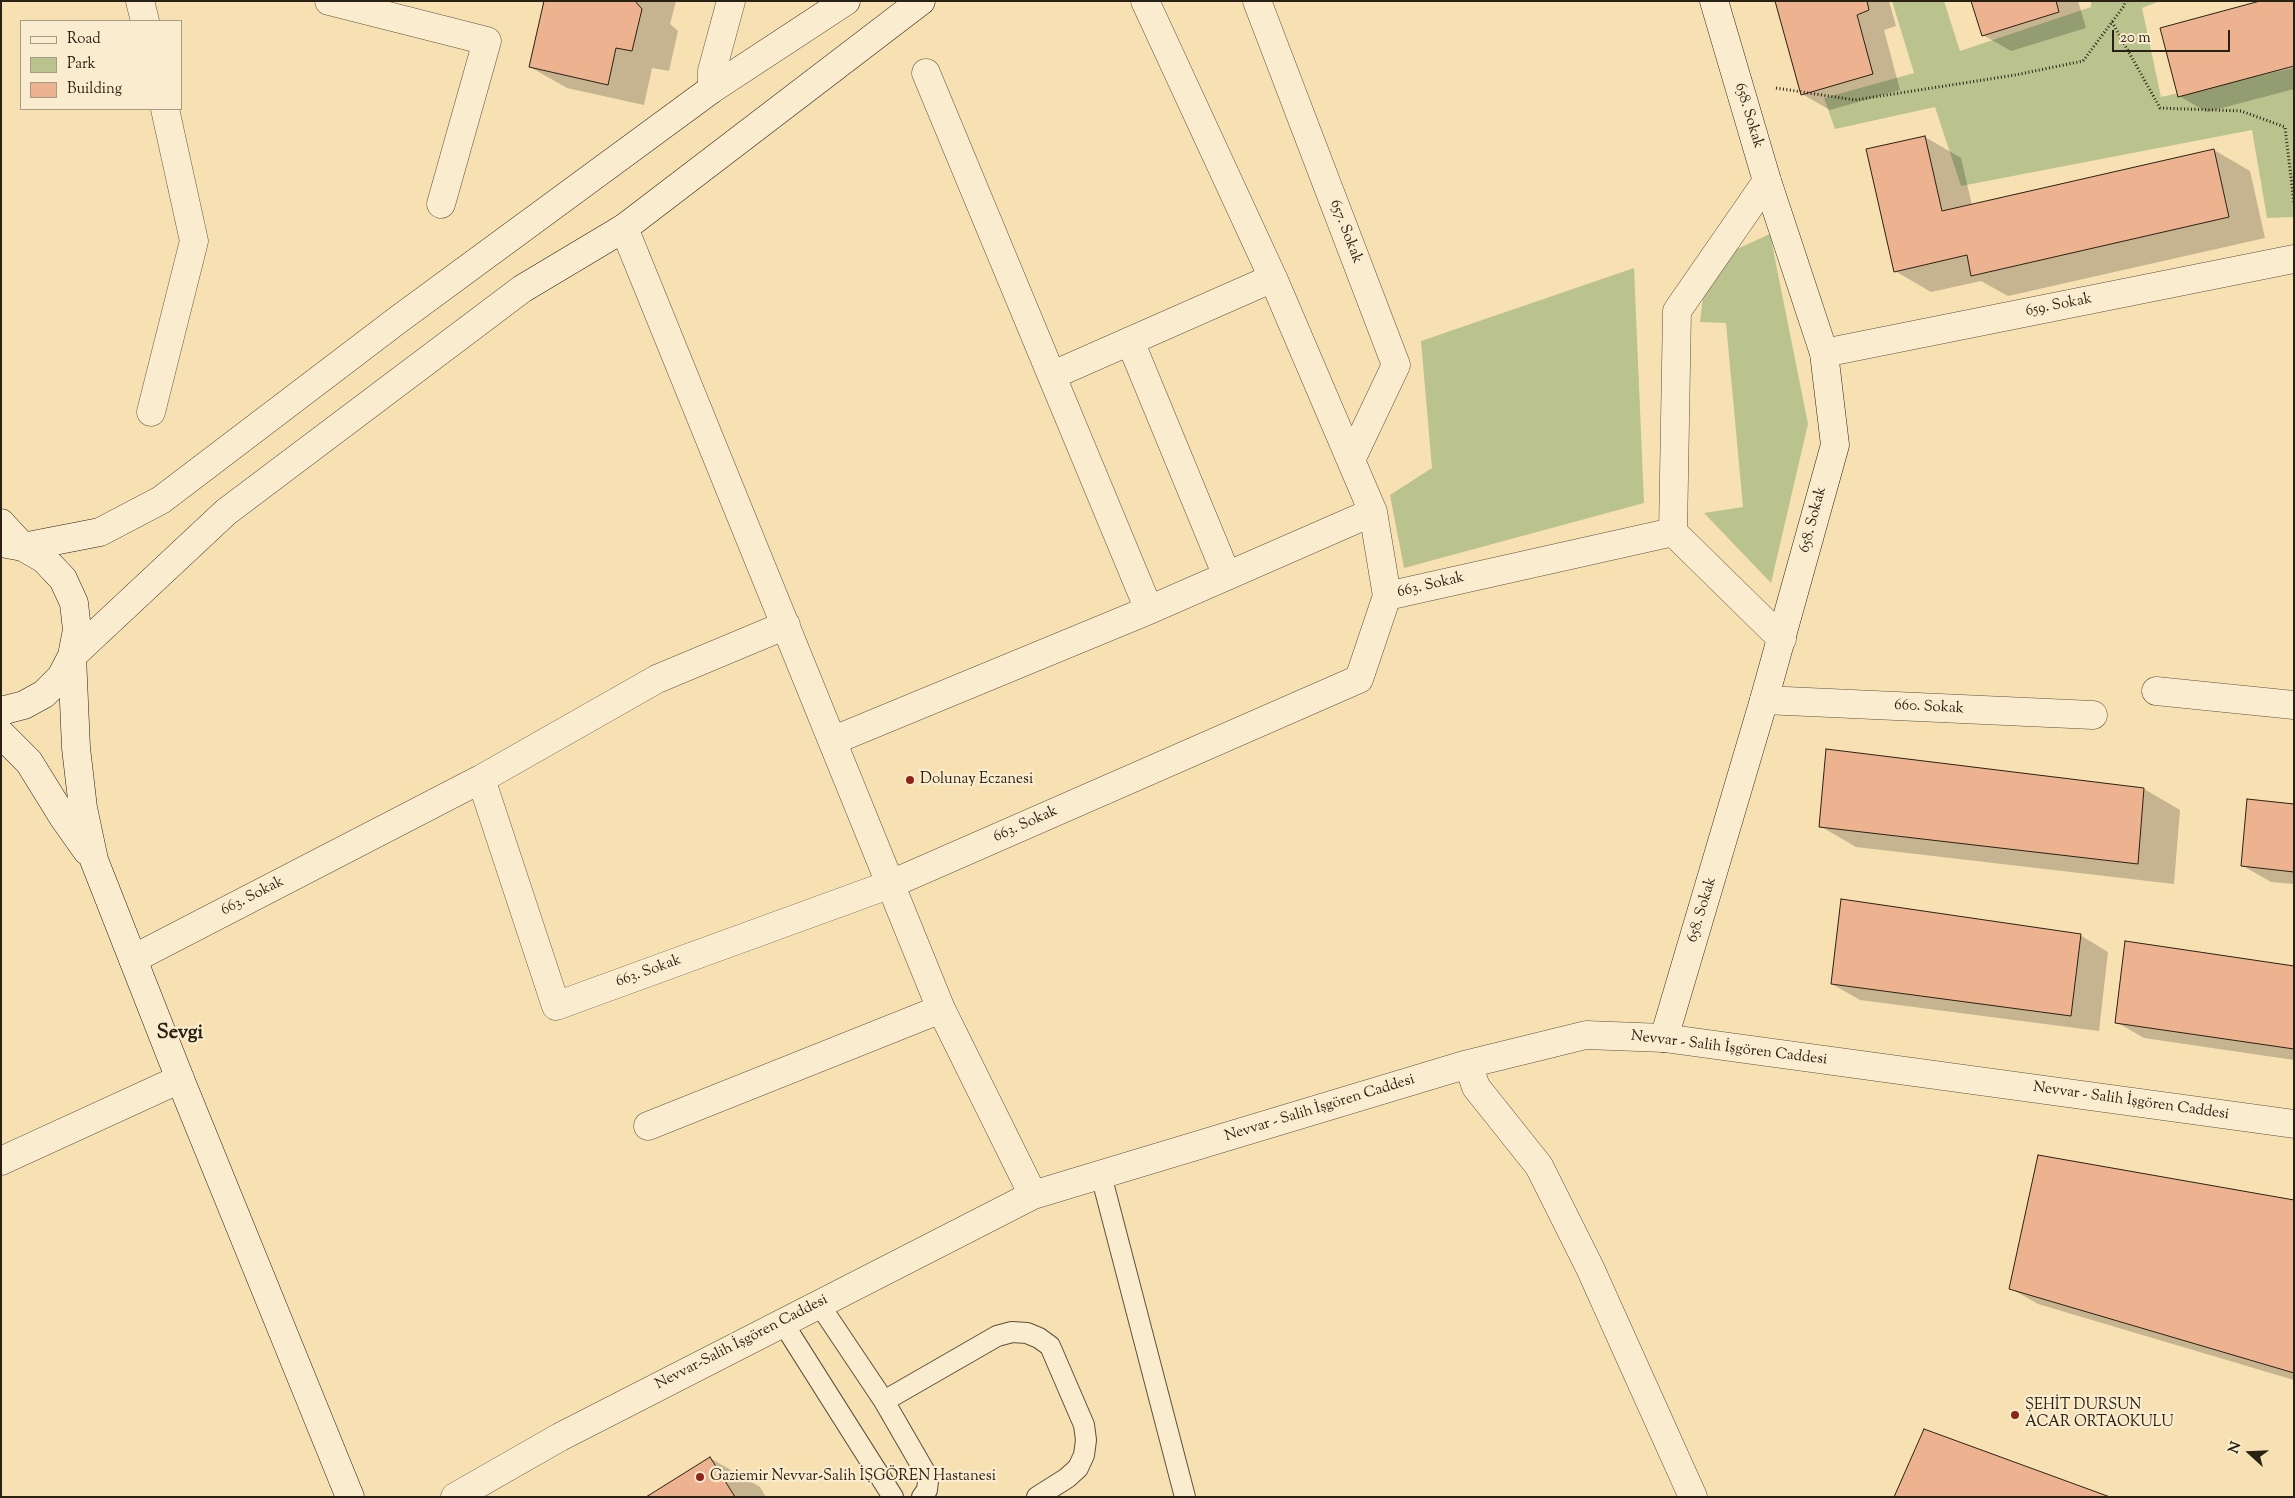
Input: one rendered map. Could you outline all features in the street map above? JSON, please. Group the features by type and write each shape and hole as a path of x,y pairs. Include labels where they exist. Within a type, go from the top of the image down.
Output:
{"street":[{"path":"140,1 145,20"},
{"path":"329,1 487,41 441,204"},
{"path":"712,89 712,71 731,1"},
{"path":"12,545 100,532 162,500 399,319 712,89 846,1"},
{"path":"1,711 24,706 44,694 61,677 72,656 226,512 522,289 624,228 921,1"},
{"path":"1145,1 1273,278 1374,512 1387,596"},
{"name":"657. Sokak","path":"1257,1 1396,364 1351,460"},
{"name":"658. Sokak","path":"1664,1038 1782,639 1835,445 1824,353 1767,181 1714,1"},
{"path":"926,73 1053,374 1149,610"},
{"path":"151,412 194,241 165,110"},
{"path":"1767,181 1677,311 1673,532 1782,639"},
{"path":"624,228 941,1009 1033,1195"},
{"name":"659. Sokak","path":"1824,353 2294,259"},
{"path":"1053,374 1273,278"},
{"path":"1130,341 1227,576"},
{"path":"832,741 1149,610 1374,512"},
{"path":"1,523 12,545 44,559 62,578 74,603 77,630 72,656 76,748 83,808 94,860 180,1079 350,1497"},
{"name":"663. Sokak","path":"481,779 556,1006 891,884 1359,678 1387,596 1673,532"},
{"name":"663. Sokak","path":"132,959 481,779 658,679 786,625"},
{"path":"2156,691 2294,705"},
{"name":"660. Sokak","path":"1764,700 2093,716"},
{"path":"1,734 29,762 63,818 94,860"},
{"path":"648,1126 941,1009"},
{"name":"Nevvar - Salih İşgören Caddesi","path":"1033,1195 1468,1064 1586,1035 1664,1038 2294,1124"},
{"path":"1468,1064 1476,1087 1539,1166 1590,1268 1694,1497"},
{"path":"1,1161 180,1079"},
{"name":"Nevvar-Salih İşgören Caddesi","path":"455,1497 560,1437 1033,1195"}],"lane":[{"path":"1101,1175 1185,1497"},
{"path":"819,1304 884,1401 925,1472 928,1481 927,1490 922,1497"},
{"path":"783,1323 893,1497"},
{"path":"884,1401 997,1336 1012,1332 1027,1333 1039,1338 1050,1346 1084,1425 1086,1440 1084,1455 1078,1468 1067,1478 1036,1497"}],"path":[{"path":"1738,83 1855,100 2015,75 2083,61 2125,1"},
{"path":"2112,22 2160,108 2241,111 2285,127 2294,203"}],"green space":[{"path":"1892,1 1944,1 1960,51 2091,7 2091,1 2160,1 2142,8 2161,97 2294,68 2294,217 2267,218 2252,130 1961,186 1935,107 1835,129 1824,98 1914,73"},
{"path":"1770,234 1808,424 1771,583 1704,513 1743,507 1726,323 1700,322 1704,289 1737,249"},
{"path":"1634,268 1644,503 1404,568 1390,495 1432,468 1421,341"}],"building":[{"path":"544,1 635,1 642,9 632,51 616,48 608,85 529,67"},
{"path":"1775,1 1867,1 1869,10 1857,15 1873,74 1801,95"},
{"path":"1971,1 2056,1 2059,12 1982,36"},
{"path":"2260,1 2294,1 2294,66 2178,97 2160,28"},
{"path":"1925,136 1942,211 2214,149 2229,217 1971,276 1967,255 1894,272 1866,149"},
{"path":"1826,749 2144,788 2138,864 1819,827"},
{"path":"2247,799 2294,804 2294,872 2241,866"},
{"path":"1841,899 2081,934 2071,1016 1831,984"},
{"path":"2125,941 2294,966 2294,1049 2115,1023"},
{"path":"2038,1155 2294,1200 2294,1373 2009,1289"},
{"name":"ŞEHİT DURSUN ACAR ORTAOKULU","path":"1924,1429 2110,1497 1894,1497"},
{"name":"Gaziemir Nevvar-Salih İŞGÖREN Hastanesi","path":"710,1457 735,1497 646,1497"}],"place":[{"name":"Dolunay Eczanesi","path":"910,780"},
{"name":"ŞEHİT DURSUN ACAR ORTAOKULU","path":"2015,1415"},
{"name":"Gaziemir Nevvar-Salih İŞGÖREN Hastanesi","path":"700,1477"}],"district":[{"name":"Sevgi","path":"180,1035"}]}
